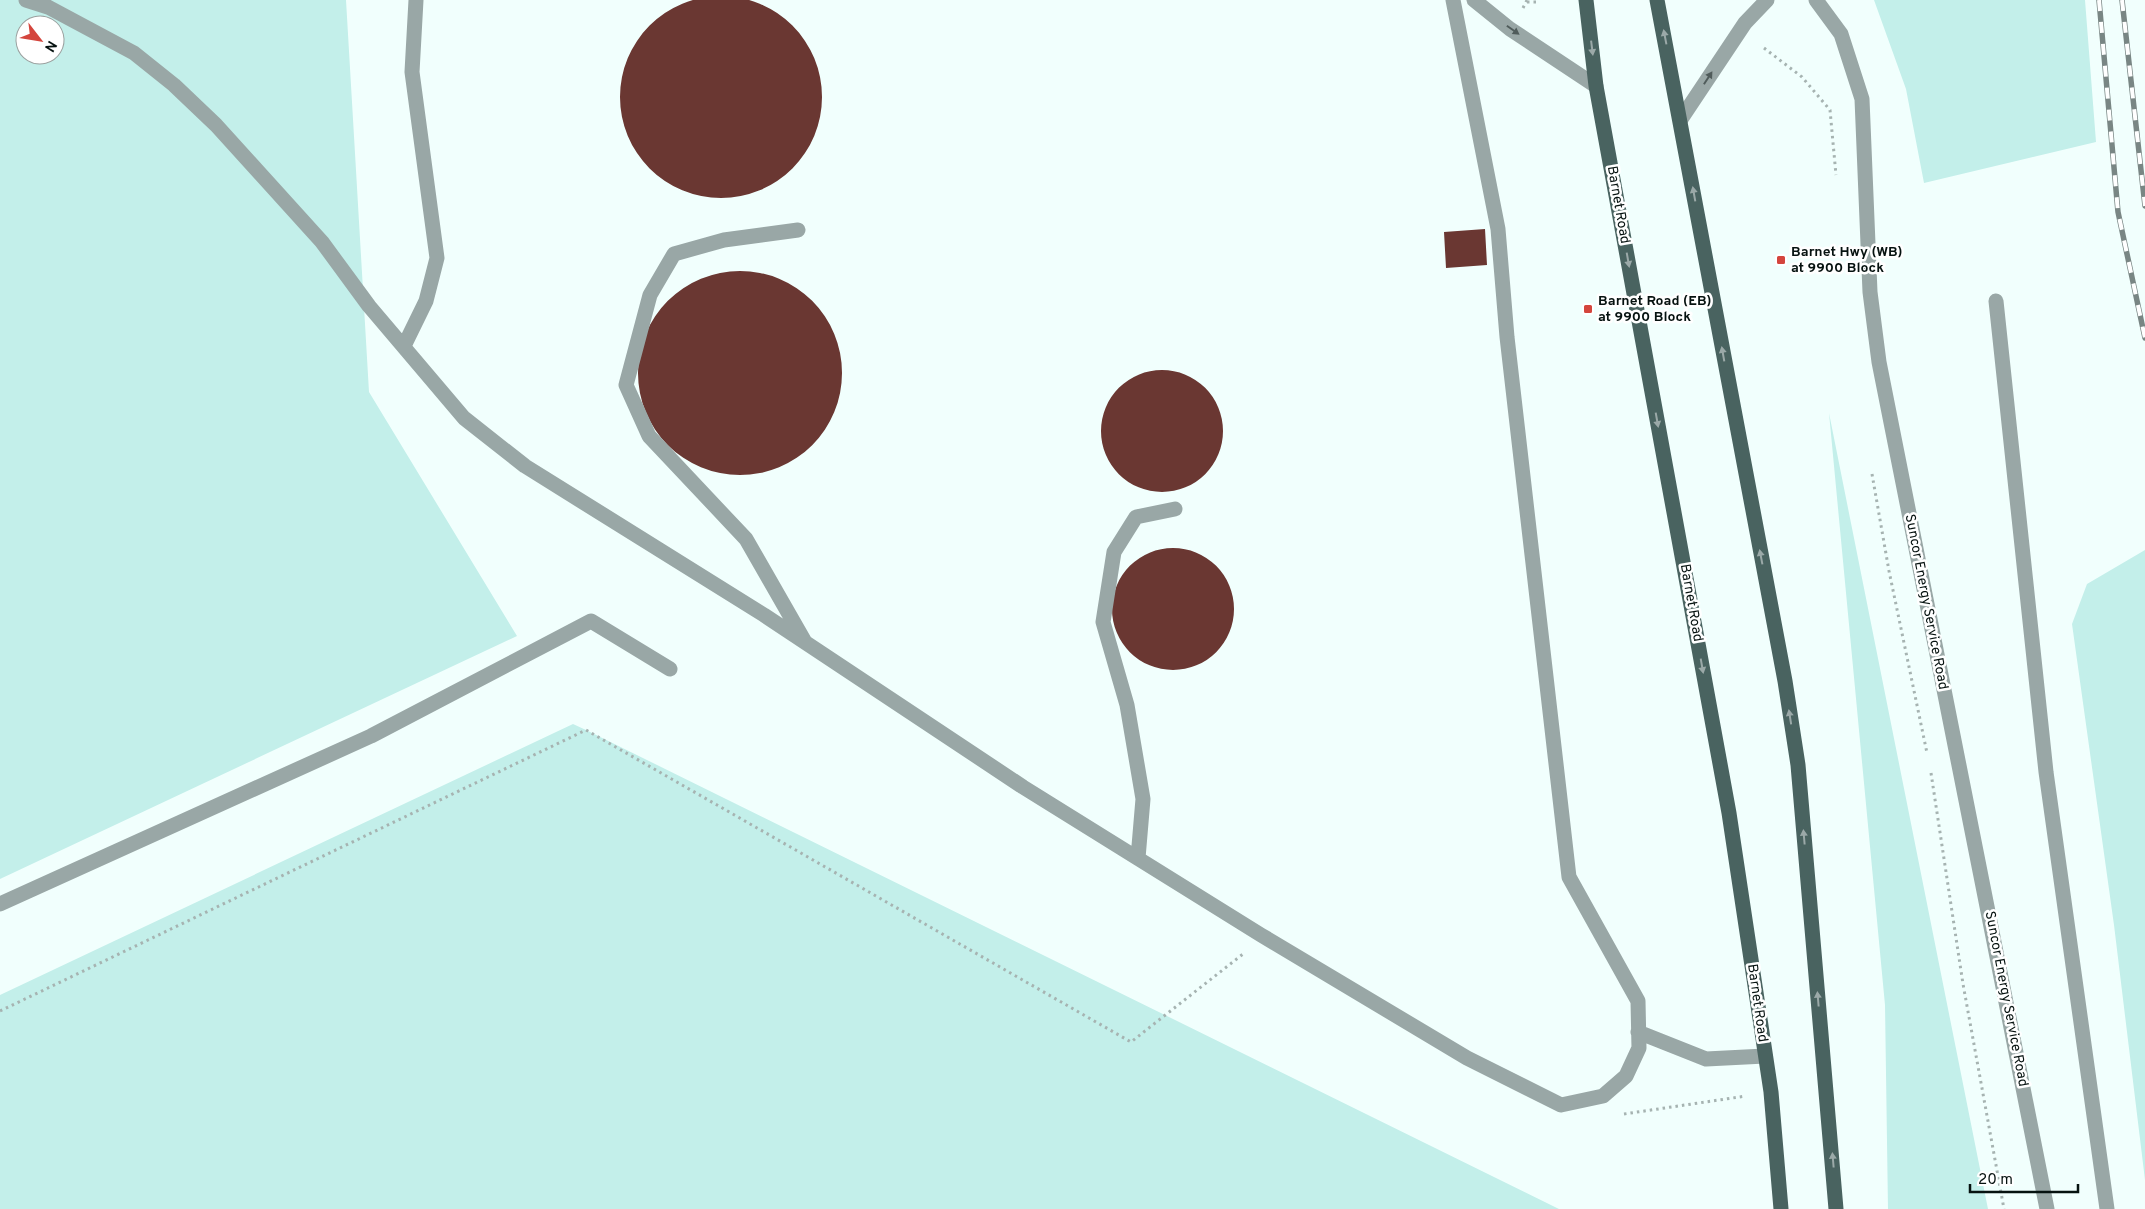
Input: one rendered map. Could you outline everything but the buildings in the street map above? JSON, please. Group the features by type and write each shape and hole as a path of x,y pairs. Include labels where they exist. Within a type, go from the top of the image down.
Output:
{"main road":[{"name":"Barnet Road","path":"1586,0 1596,86 1729,813 1772,1092 1781,1209"},
{"path":"1657,0 1681,119 1785,680 1798,765 1836,1209"}],"lane":[{"path":"26,0 48,6 134,53 174,85 216,125 322,242 369,306 464,418 525,466 806,643 1015,782 1138,858 1467,1058 1561,1105 1603,1096 1626,1076 1639,1048 1638,1001 1569,877 1507,337 1498,229 1454,0"},
{"path":"404,346 426,301 437,258 412,72 416,0"},
{"path":"1474,0 1510,29 1596,86"},
{"path":"1681,119 1745,23 1767,0"},
{"name":"Suncor Energy Service Road","path":"1816,0 1841,34 1862,99 1870,292 1879,362 2047,1209"},
{"path":"798,230 724,240 674,254 650,295 626,384 649,436 746,539 806,643"},
{"path":"1996,301 2046,772 2107,1209"},
{"path":"1138,858 1143,800 1127,705 1103,622 1114,552 1136,517 1175,509"},
{"path":"0,904 371,736 591,621 670,669"},
{"path":"1638,1032 1706,1059 1765,1056"}],"path":[{"path":"1527,1 1537,2"},
{"path":"0,1011 586,730 1131,1042 1244,953"},
{"path":"1619,1115 1772,1092"}],"shaded area":[{"path":"0,0 346,0 369,392 517,636 0,879"},
{"path":"1874,0 2085,0 2096,142 1924,183 1906,89"},
{"path":"1829,413 1988,1209 1888,1209 1885,1005"},
{"path":"2145,550 2145,1180 2114,925 2072,624 2087,584"},
{"path":"573,724 1559,1209 0,1209 0,995"}],"railway":[{"path":"2099,0 2118,212 2145,338"},
{"path":"2122,0 2145,206"}],"place":[{"name":"Barnet Hwy (WB) at 9900 Block","path":"1781,260"},
{"name":"Barnet Road (EB) at 9900 Block","path":"1588,309"}]}
